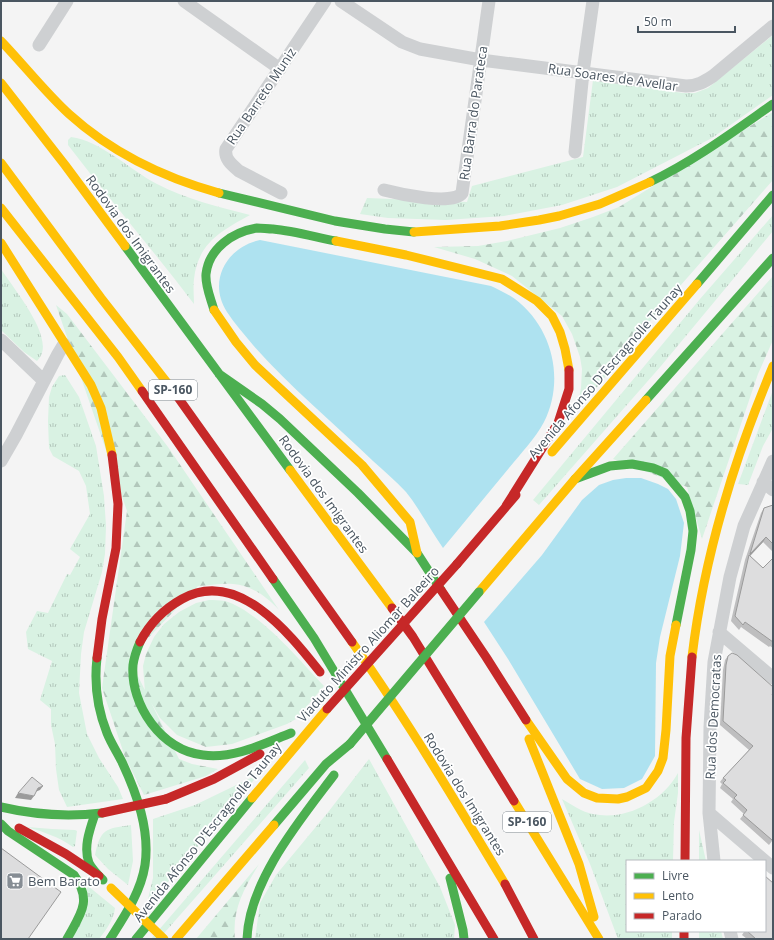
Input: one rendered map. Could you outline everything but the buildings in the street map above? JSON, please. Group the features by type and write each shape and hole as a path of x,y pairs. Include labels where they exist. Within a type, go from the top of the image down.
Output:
{"main road":[{"path":"1,41 62,107 80,124 106,142 147,166 179,180 231,197 354,225 403,231 436,232 516,224 592,206 676,169 716,144 773,104"},
{"name":"Rodovia dos Imigrantes","path":"1,83 64,165 413,638 600,939"},
{"name":"Rodovia dos Imigrantes","path":"1,163 101,298 182,402 374,673 448,788 513,898 534,939"},
{"name":"Avenida Afonso D'Escragnolle Taunay","path":"457,564 773,195"},
{"path":"1,208 118,357 314,638 421,814 494,939"},
{"path":"417,553 410,522 362,465 255,366 215,312 209,295 206,275 210,260 220,246 236,234 258,228 280,230 446,264 502,279 537,301 552,316 560,332 565,349 569,372 569,389 558,423 506,506"},
{"path":"1,243 64,344 86,375 95,392 108,435 113,466 118,504 118,539 113,571 102,618 96,669 96,689 105,728 125,767 138,799 144,825 146,846 144,866 138,887 110,939"},
{"path":"176,939 326,764 350,744 575,480 773,258"},
{"path":"685,860 691,665 702,594 716,531 734,468 773,366"},
{"path":"219,374 262,404 280,419 358,493 417,553 486,657 519,711 567,779 584,793 597,798 609,799 627,797 646,788 658,771 663,758 670,656 691,550 693,531 690,511 686,497 676,485 666,474 653,468 632,464 610,466 575,480"},
{"name":"Viaduto Ministro Aliomar Baleeiro","path":"299,741 457,564"},
{"path":"291,733 250,749 219,757 204,756 187,752 171,744 152,724 136,695 133,665 137,650 146,632 157,617 173,603 192,594 209,590 227,592 250,602 272,619 302,650 325,678"},
{"path":"334,689 355,706"},
{"path":"1,807 37,814 75,816 98,814 166,799 200,787 245,764 327,709"},
{"path":"519,711 537,761 579,864 600,939"},
{"name":"Avenida Afonso D'Escragnolle Taunay","path":"136,939 299,741"},
{"path":"247,939 251,912 264,878 280,848 338,768 350,744"},
{"path":"98,814 89,839 88,857 93,869 164,939"},
{"path":"421,814 423,832 450,877 464,939"},
{"path":"1,821 47,843 103,880"},
{"path":"1,824 8,831 74,875 79,880 85,896 84,906 67,939"}],"street":[{"path":"40,45 67,1"},
{"path":"184,1 280,69"},
{"name":"Rua Barreto Muniz","path":"281,193 239,171 229,162 225,153 228,144 325,1"},
{"name":"Rua Soares de Avellar","path":"341,1 402,42 420,49 481,60 583,72 677,86 694,86 703,83 773,26"},
{"name":"Rua Barra do Parateca","path":"384,190 408,196 448,199 455,198 462,193 489,1"},
{"path":"575,152 583,72 593,1"},
{"path":"1,340 44,381"},
{"path":"1,461 64,344"},
{"name":"Rua dos Democratas","path":"714,860 709,813 714,662 730,577 744,526 768,486 773,461"},
{"path":"719,632 773,678"},
{"path":"709,813 764,860"}],"green space":[{"path":"773,35 773,95 712,138 617,187 562,205 504,216 446,220 388,218 360,214 367,198 467,202 472,186 583,157 593,80 683,93 695,93 708,88"},
{"path":"773,112 773,180 659,310 589,397 577,408 581,388 582,369 580,357 572,334 562,316 512,276 475,259 434,247 478,246 507,241 560,228 619,207"},
{"path":"71,137 93,144 157,184 179,194 250,215 221,233 206,247 200,256 196,267 194,282 194,304 68,145 68,140"},
{"path":"773,215 773,231 661,366 539,505 533,500 700,299"},
{"path":"1,269 29,310 40,333 43,344 42,353 37,361 24,352 1,330"},
{"path":"773,276 773,340 758,374 702,539 687,487 613,459"},
{"path":"56,305 67,314 168,447 279,610 258,592 240,585 229,584 198,586 129,658 179,759 192,764 218,769 206,776 144,795 125,757 102,688 127,511"},
{"path":"65,375 79,397 96,446 104,496 106,526 105,554 102,572 84,632 79,693 87,734 99,758 118,787 123,799 67,807 59,790 55,744 51,725 51,709 40,700 52,661 28,649 26,632 37,611 48,613 67,574 70,575 80,557 70,549 90,514 86,486 79,471 53,456 49,448 49,397 52,387 59,376"},
{"path":"773,390 773,428 763,446 748,485 738,484"},
{"path":"209,600 225,601 238,606 265,625 291,650 324,686 296,719 287,724 232,744 206,747 177,735 160,718 145,692 143,666 146,654 154,637 164,624 179,612 196,603"},
{"path":"369,759 440,887 455,925 454,939 255,939 260,903 276,875 329,811"},
{"path":"305,760 309,768 159,939 151,939"},
{"path":"678,773 673,860 626,860 626,932 672,932 672,939 618,939 590,864 562,799 585,812 593,814 618,815 630,812 653,801 671,783"},
{"path":"259,774 157,895 149,901 148,899 153,878 153,819 195,805"},
{"path":"131,825 133,861 128,885 108,869 95,855 100,839 106,831"},
{"path":"27,827 75,830 77,831 75,846 73,847 51,835"},
{"path":"699,830 706,860 699,860"},
{"path":"259,864 248,882 237,909 235,918 235,939 196,939"},
{"path":"88,886 115,908 113,916 99,939 70,939"},
{"path":"699,932 721,932 723,939 699,939"}],"water":[{"path":"260,240 491,286 515,299 528,311 539,325 552,356 554,372 554,389 544,422 528,446 443,548 406,492 267,360 227,312 221,300 219,289 220,277 224,267 238,250 248,244"},
{"path":"641,478 668,489 676,499 684,523 680,556 660,637 656,663 655,756 642,779 624,788 602,789 580,779 484,622 542,555 582,500 599,485 613,480"}],"traffic: fast":[{"path":"650,182 698,155 773,104"},
{"path":"219,193 335,221 414,232"},
{"path":"697,284 773,195"},
{"path":"214,310 206,283 208,265 217,249 231,237 248,230 259,228 289,231 336,241"},
{"path":"125,246 290,470"},
{"path":"646,400 773,258"},
{"path":"219,374 262,404 280,419 358,493 417,553 441,590"},
{"path":"575,479 610,466 632,464 653,468 665,473 685,497 690,511 693,531 691,550 676,625"},
{"path":"273,579 314,638 387,759"},
{"path":"350,744 479,592"},
{"path":"140,642 133,665 133,680 137,695 143,710 152,724 174,745 188,752 203,755 226,755 248,750 291,733"},
{"path":"97,658 96,687 101,714 109,737 133,787 141,812 146,839 145,865 140,885 131,904 110,939"},
{"path":"274,825 326,764 350,744"},
{"path":"247,939 250,917 266,873 292,831 334,775"},
{"path":"136,939 252,798"},
{"path":"1,807 26,812 52,814 77,815 102,813"},
{"path":"95,814 88,838 87,857 89,863 103,880"},
{"path":"1,824 8,831 74,875 80,884 84,900 80,915 67,939"},
{"path":"450,878 464,939"}],"traffic: slow":[{"path":"1,41 60,106 85,128 121,152 140,162 179,180 219,193"},
{"path":"1,83 65,165 125,246"},
{"path":"1,163 101,298 172,389"},
{"path":"414,232 500,226 559,216 600,204 650,182"},
{"path":"1,208 118,357 142,391"},
{"path":"336,241 406,255 502,279 537,301 552,316 560,332 569,370"},
{"path":"1,243 91,385 101,408 112,455"},
{"path":"552,452 697,284"},
{"path":"214,310 236,342 255,365 362,465 410,522 417,553"},
{"path":"692,657 704,582 722,508 733,472 773,366"},
{"path":"479,592 575,479 646,400"},
{"path":"290,470 392,608"},
{"path":"526,720 567,779 584,793 597,798 618,799 627,797 646,788 658,771 663,758 670,656 676,625"},
{"path":"352,642 412,731 505,884"},
{"path":"252,798 327,709"},
{"path":"529,739 579,864 594,917"},
{"path":"514,801 599,939"},
{"path":"176,939 274,825"},
{"path":"111,888 164,939"}],"traffic: jam":[{"path":"506,506 558,423 569,389 569,370"},
{"path":"172,389 352,642"},
{"path":"142,391 273,579"},
{"path":"97,658 102,619 116,548 118,504 112,455"},
{"path":"457,564 516,495"},
{"path":"327,709 457,564"},
{"path":"441,590 526,720"},
{"path":"140,642 153,623 163,612 175,603 203,592 223,592 242,598 260,609 293,640 320,672"},
{"path":"392,608 413,637 514,801"},
{"path":"685,860 686,738 692,657"},
{"path":"166,799 214,779 260,754"},
{"path":"387,759 494,939"},
{"path":"102,813 166,799"},
{"path":"19,828 66,854 99,876"},
{"path":"505,884 534,939"},
{"path":"684,932 684,939"}],"place":[{"name":"Bem Barato","path":"15,881"}]}
